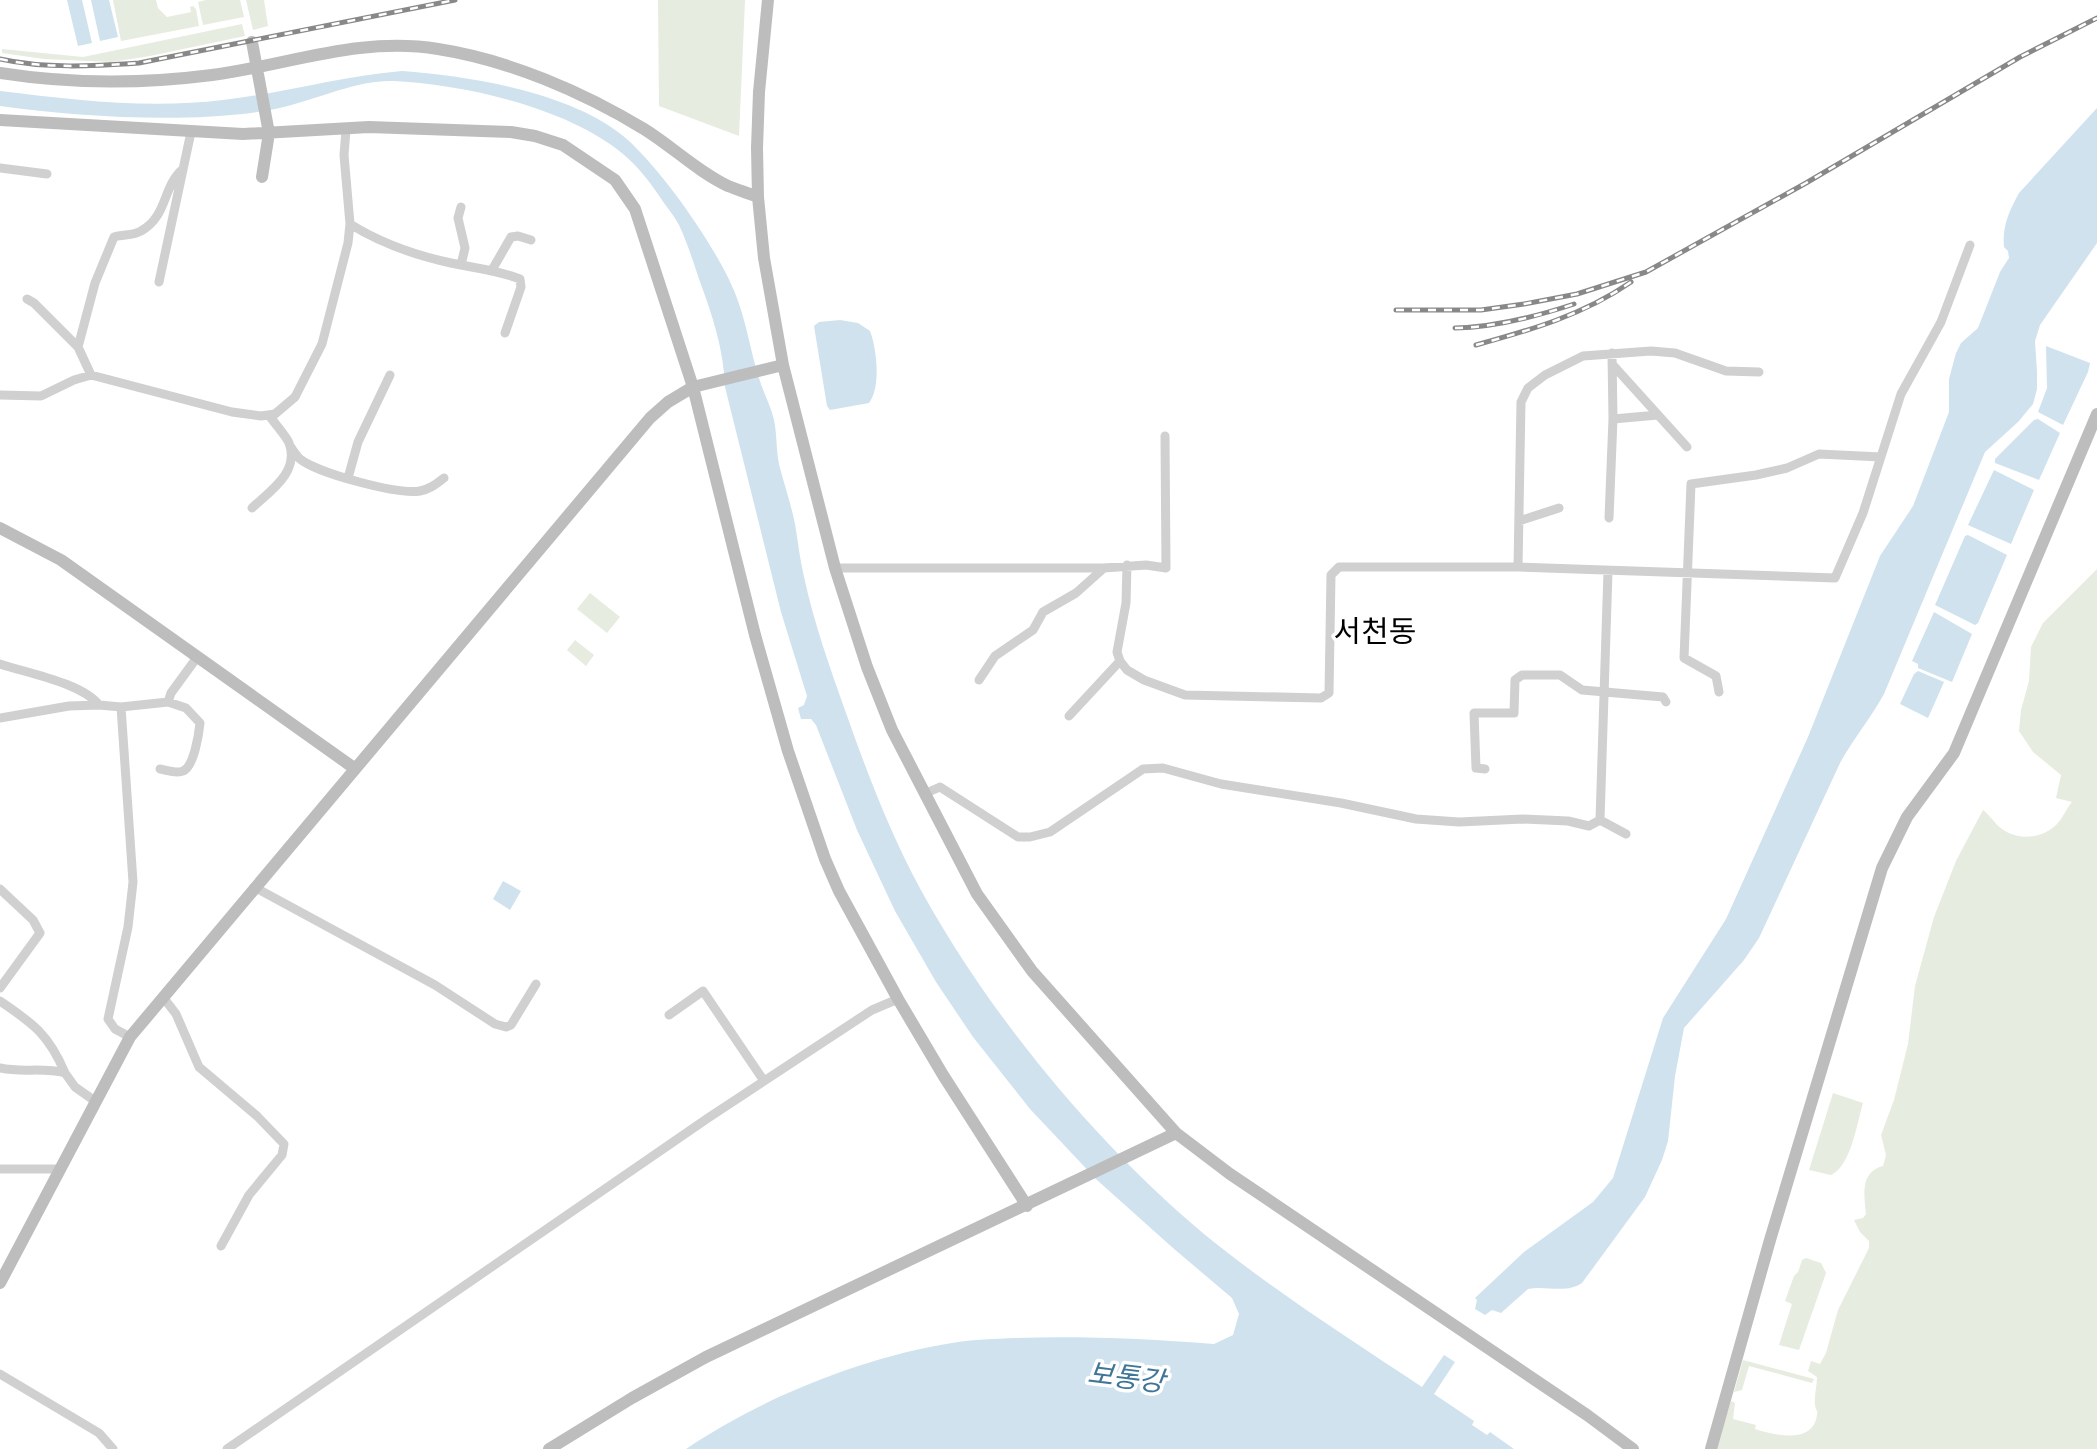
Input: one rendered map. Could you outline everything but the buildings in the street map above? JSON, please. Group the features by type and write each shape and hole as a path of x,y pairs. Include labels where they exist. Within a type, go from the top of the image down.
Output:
{"street":[{"path":"767,4 759,92 758,197 764,258 783,365 835,568 867,667 887,718 977,894 1032,971 1176,1133 1230,1174 1587,1415 1633,1449"},
{"path":"252,42 269,133 262,177"},
{"path":"0,73 51,80 139,80 214,75 306,56 377,46 437,48 493,60 602,105 646,130 710,176 727,186 758,197"},
{"path":"0,120 191,132 269,133 369,127 511,132 563,145 615,180 635,209 692,387 755,635 800,788 839,891 943,1075 1033,1203"},
{"path":"0,395 41,396 74,380 92,375 232,412 275,414 295,397 322,344 348,243 350,224 344,155 346,130"},
{"path":"159,282 191,132"},
{"path":"0,168 47,174"},
{"path":"78,346 95,282 114,237 135,234 157,218 175,176 183,169"},
{"path":"461,207 458,218 465,247 461,265"},
{"path":"350,224 396,248 520,279 521,287 505,333"},
{"path":"492,270 512,237 531,240"},
{"path":"1127,565 1126,603 1117,652 1119,661 1127,670 1144,680 1185,695 1321,698 1329,692 1329,599 1331,575 1339,567 1518,568 1835,578 1863,513 1901,394 1941,322 1970,245"},
{"path":"27,299 46,313 78,346 92,375"},
{"path":"1518,568 1521,402 1528,388 1545,374 1583,356 1651,351 1675,353 1726,371 1759,372"},
{"path":"1609,518 1613,419 1612,353"},
{"path":"1612,364 1687,447"},
{"path":"0,1283 130,1037 650,418 668,402 692,387 783,365"},
{"path":"348,478 358,442 390,375"},
{"path":"1711,1449 1774,1227 1882,868 1907,817 1954,753 2097,414"},
{"path":"252,508 280,483 287,474 290,460 289,442 276,428 269,415"},
{"path":"1613,419 1658,415"},
{"path":"835,568 1104,568 1127,565 1166,568 1165,436"},
{"path":"289,446 304,461 367,485 417,492 429,489 444,478"},
{"path":"1719,692 1716,676 1684,658 1691,484 1787,468 1819,454 1881,457"},
{"path":"1519,521 1559,508"},
{"path":"0,528 61,560 354,768"},
{"path":"979,680 995,656 1033,629 1043,612 1076,593 1104,568"},
{"path":"1600,820 1608,571"},
{"path":"168,702 171,693 198,656"},
{"path":"1069,716 1119,661"},
{"path":"0,664 71,687 92,697 99,705"},
{"path":"1485,769 1476,768 1474,713 1514,713 1515,680 1522,675 1560,675 1582,690 1663,697 1666,702"},
{"path":"0,718 69,706 121,707 168,702 186,708 200,723 199,734 186,770 181,772 160,769"},
{"path":"121,707 133,882 128,927 108,1019 115,1029 130,1037"},
{"path":"924,794 940,787 1018,837 1050,832 1143,769 1163,768 1221,784 1341,803 1416,819 1459,822 1523,819 1568,821 1589,826 1600,820"},
{"path":"1600,820 1626,834"},
{"path":"254,887 435,985 495,1024 506,1027 511,1025 536,985"},
{"path":"0,889 33,920 40,933 0,989"},
{"path":"668,1015 702,991 764,1081"},
{"path":"163,997 176,1014 199,1066 257,1116 284,1144 282,1155 249,1195 221,1246"},
{"path":"227,1449 764,1081 872,1010 898,999"},
{"path":"0,1001 46,1036 75,1087 95,1101"},
{"path":"0,1068 16,1072 40,1070 65,1073"},
{"path":"549,1449 706,1357 1176,1133"},
{"path":"0,1169 59,1168"},
{"path":"0,1374 99,1433 113,1449"}],"shaded area":[{"path":"113,0 156,0 158,8 167,17 191,12 190,7 193,6 199,26 121,41"},
{"path":"240,0 244,17 203,25 198,2"},
{"path":"246,0 264,0 268,26 253,30"},
{"path":"658,0 745,0 739,136 659,106"},
{"path":"242,24 245,36 111,62 44,59 2,53 2,49 83,57"},
{"path":"2097,569 2097,1449 1716,1449 1731,1401 1735,1403 1733,1419 1756,1425 1755,1429 1792,1436 1808,1431 1814,1424 1817,1413 1817,1377 1808,1371 1811,1361 1820,1364 1826,1353 1838,1310 1869,1248 1869,1241 1854,1220 1863,1218 1866,1214 1864,1192 1870,1173 1883,1166 1886,1155 1881,1135 1894,1100 1908,1044 1915,986 1934,917 1956,861 1983,810 1999,827 2009,833 2030,837 2051,829 2072,802 2056,798 2061,775 2033,752 2019,731 2021,710 2029,681 2031,647 2043,623"},
{"path":"590,593 620,617 607,633 577,609"},
{"path":"575,640 594,655 586,666 567,650"},
{"path":"1833,1093 1863,1103 1844,1163 1831,1175 1809,1170"},
{"path":"1806,1258 1821,1263 1826,1273 1799,1350 1779,1345 1792,1304 1785,1301 1794,1276 1802,1260"},
{"path":"1743,1360 1814,1379 1812,1383 1749,1366 1742,1390 1734,1392"}],"water":[{"path":"67,0 82,0 92,43 78,46"},
{"path":"91,0 109,0 118,37 100,41"},
{"name":"보통강","path":"402,71 487,82 547,97 600,120 622,135 654,167 704,236 738,301 759,378 774,420 779,464 793,516 804,577 828,662 884,813 918,885 958,952 1054,1083 1127,1163 1165,1200 1257,1275 1422,1387 1444,1355 1455,1362 1434,1394 1474,1421 1472,1425 1487,1435 1490,1432 1514,1449 686,1449 747,1413 814,1382 848,1369 918,1349 968,1341 1041,1337 1214,1344 1233,1335 1239,1314 1232,1298 1097,1180 1030,1109 973,1037 936,982 895,911 857,830 816,725 811,719 801,719 798,708 804,705 807,696 781,612 725,387 716,332 690,252 676,219 629,159 600,138 545,111 482,93 421,83 393,81 363,84 270,110 204,117 100,116 0,106 0,91 112,102 195,103"},
{"path":"2097,108 2097,243 2040,325 2035,341 2037,389 2033,404 2018,422 1985,452 1884,694 1840,763 1759,938 1744,960 1684,1028 1675,1076 1668,1141 1645,1197 1582,1283 1563,1289 1528,1289 1501,1313 1492,1310 1485,1315 1475,1309 1475,1298 1524,1252 1593,1202 1613,1178 1663,1018 1726,919 1808,737 1880,556 1913,506 1949,412 1949,379 1956,353 1961,343 1978,328 2000,272 2009,258 2004,240 2005,226 2012,206 2019,193"},
{"path":"840,320 858,323 870,331 876,358 875,388 869,403 830,410 827,406 814,326 819,322"},
{"path":"2046,346 2090,363 2063,425 2038,412 2047,388"},
{"path":"2038,419 2060,433 2039,480 1995,463 1995,459"},
{"path":"1994,470 2034,490 2011,544 1968,525"},
{"path":"1968,535 2007,555 1975,625 1935,605 1965,536"},
{"path":"1934,612 1972,634 1952,682 1918,668 1918,664 1912,661"},
{"path":"1918,671 1944,682 1928,718 1900,704"},
{"path":"503,881 521,891 510,910 493,899"}],"railway":[{"path":"0,59 51,65 139,63 455,0"},
{"path":"1396,310 1481,310 1524,304 1577,294 1646,272 1806,183 2020,57 2097,18"},
{"path":"1476,345 1537,327 1575,312 1631,282"},
{"path":"1455,328 1515,321 1574,304"}],"district":[{"name":"서천동","path":"1375,631"}]}
